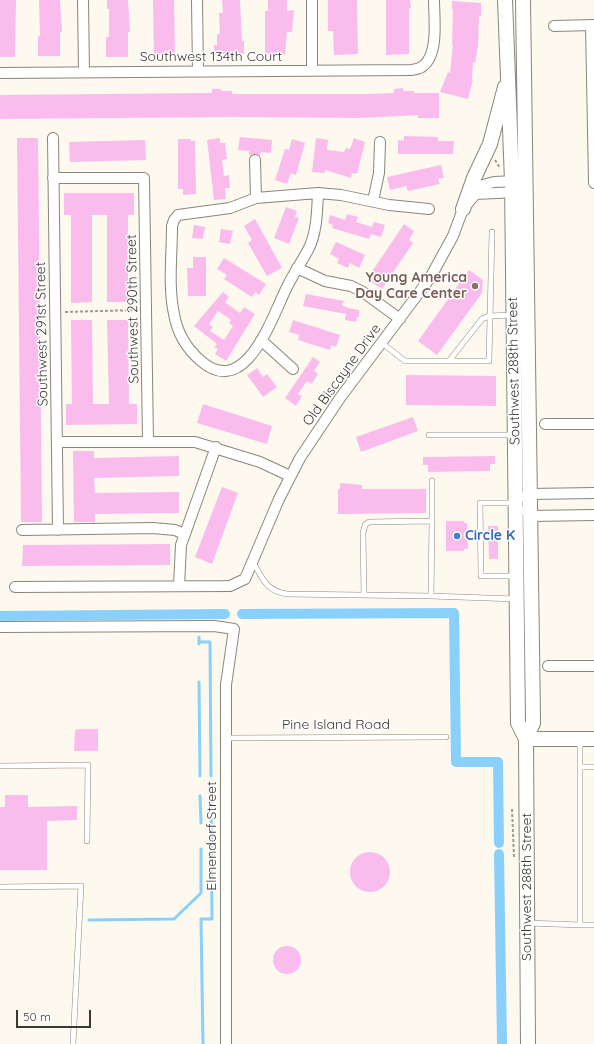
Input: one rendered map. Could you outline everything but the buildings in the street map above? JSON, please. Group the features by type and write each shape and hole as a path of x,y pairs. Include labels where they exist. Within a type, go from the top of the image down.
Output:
{"main road":[{"name":"Southwest 288th Street","path":"505,0 509,73 512,186 518,723 526,739"},
{"name":"Southwest 288th Street","path":"523,0 527,186 533,723 526,739 528,1039"},
{"path":"464,210 470,187 492,137 509,73"},
{"path":"514,315 528,314"},
{"path":"526,739 587,739"}],"street":[{"path":"84,0 84,72"},
{"path":"197,0 198,72"},
{"path":"312,0 312,71"},
{"name":"Southwest 134th Court","path":"0,74 84,72 400,71 422,68 430,58 433,50 434,0"},
{"path":"554,26 592,25 594,183"},
{"name":"Southwest 291st Street","path":"53,138 58,530"},
{"path":"373,201 379,173 380,142"},
{"path":"255,160 256,198"},
{"name":"Southwest 290th Street","path":"53,178 144,178 148,440"},
{"name":"Old Biscayne Drive","path":"179,586 230,586 245,579 290,476 332,410 400,319 437,266 453,236 464,210 474,194 483,185 488,183 527,186"},
{"path":"318,193 312,240 261,340 243,364 237,368 221,372 213,370 189,349 178,329 171,300 172,226 174,220 183,214 230,208 256,198 318,193 341,195 429,209"},
{"path":"297,268 325,281 351,286 363,292 400,319"},
{"path":"261,340 293,369"},
{"path":"545,424 594,424"},
{"path":"57,442 148,440 186,441 216,447 260,462 290,476"},
{"path":"15,587 179,586 179,555 184,534 216,447"},
{"path":"594,493 530,494 516,503 530,516 594,515"},
{"path":"22,530 166,529 184,534"},
{"name":"Elmendorf Street","path":"0,627 214,626 234,629 226,685 226,1044"},
{"path":"548,666 594,666"}],"lane":[{"path":"382,343 405,361 489,362 492,232"},
{"path":"449,361 482,320 489,316 514,315"},
{"path":"429,435 515,435"},
{"path":"431,596 432,481"},
{"path":"516,503 480,503 481,576 516,576"},
{"path":"364,595 363,533 365,525 369,522 432,521"},
{"path":"252,562 268,587 278,593 516,598"},
{"name":"Pine Island Road","path":"226,738 446,737"},
{"path":"580,925 580,767 587,739"},
{"path":"0,766 88,765 87,841"},
{"path":"580,767 594,766"},
{"path":"0,887 81,886 73,1044"},
{"path":"527,923 594,925"}],"path":[{"path":"492,154 501,171"},
{"path":"60,312 138,310"}],"waterway":[{"path":"242,614 454,613 456,762 498,762 499,843"},
{"path":"0,616 225,614"},
{"path":"199,637 199,644"},
{"path":"199,642 210,642 211,776"},
{"path":"199,682 200,776"},
{"path":"203,1044 201,919 212,919 211,795"},
{"path":"200,796 201,823"},
{"path":"89,920 174,919 201,893 201,849"},
{"path":"499,854 502,1044"}],"place":[{"name":"Young America Day Care Center","path":"475,286"},
{"name":"Circle K","path":"457,536"}]}
